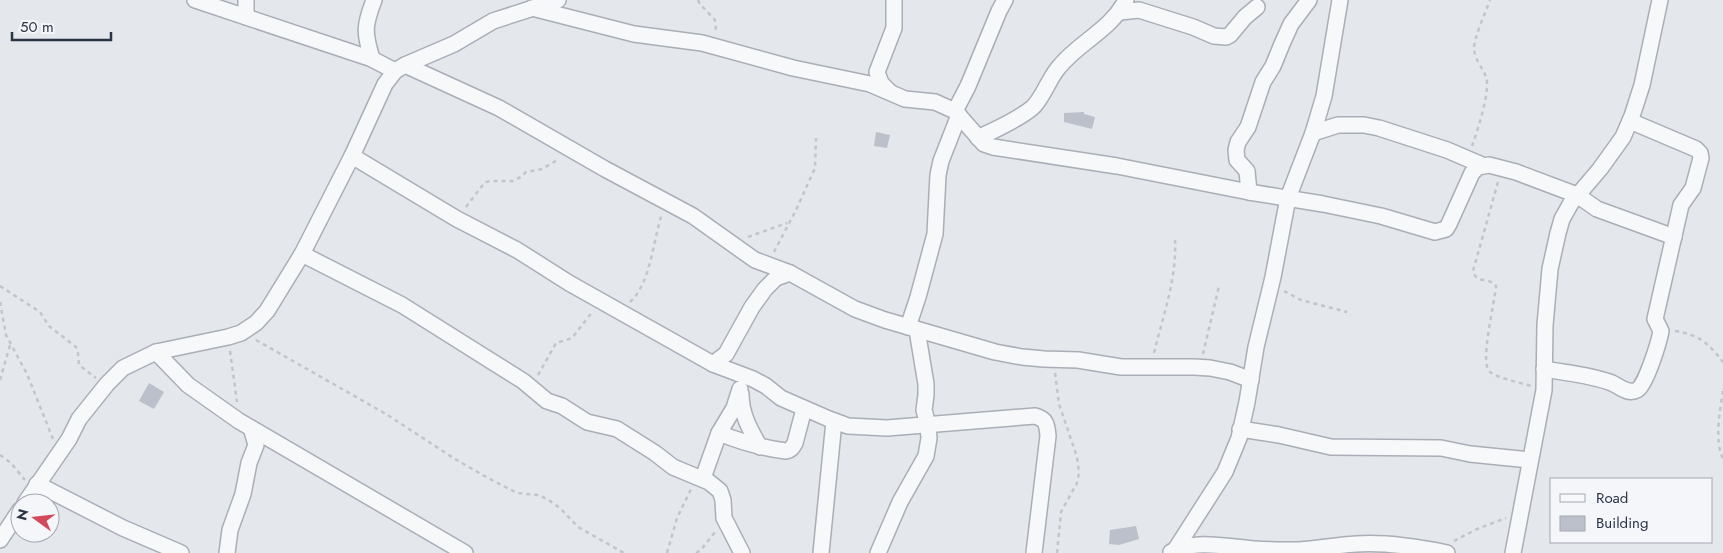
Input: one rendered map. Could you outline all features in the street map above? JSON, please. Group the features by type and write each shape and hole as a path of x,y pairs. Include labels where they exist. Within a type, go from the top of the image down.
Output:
{"street":[{"path":"195,0 372,58 499,108 699,220 756,260 790,274 855,309 995,352 1022,357 1078,360 1121,367 1199,367 1230,372 1251,380"},
{"path":"246,0 246,17"},
{"path":"372,58 366,38 366,24 374,0"},
{"path":"31,493 70,439 79,419 124,368 156,352 235,335 256,322 267,311 278,296 302,254 352,156 384,84 400,68 454,44 493,21 558,0"},
{"path":"891,93 881,82 877,72 894,28 894,0"},
{"path":"878,553 900,502 926,456 929,438 924,410 926,384 912,328 918,297 935,234 938,176 941,161 957,113 1005,0"},
{"path":"1249,192 1247,171 1237,160 1236,150 1238,142 1248,127 1263,82 1273,66 1291,24 1309,0"},
{"path":"1172,552 1225,472 1239,438 1248,402 1256,347 1271,286 1288,198 1313,133 1328,76 1340,0"},
{"path":"1512,553 1544,390 1545,325 1550,269 1562,219 1571,203 1612,154 1623,137 1642,85 1660,0"},
{"path":"978,138 1031,109 1059,66 1109,24 1123,6 1192,27 1214,36 1226,38 1257,6"},
{"path":"532,8 634,34 711,45 793,68 870,84 905,98 935,102 957,113 984,144 993,147 1116,166 1249,192 1323,204 1381,216 1435,232 1446,229 1449,224 1472,173 1478,166 1475,162"},
{"path":"1544,369 1582,375 1634,392 1643,383 1654,356 1661,329 1656,324 1655,319 1681,205 1693,188 1701,158 1700,153 1696,149 1630,121"},
{"path":"1313,133 1338,125 1364,125 1379,128 1475,162 1516,172 1577,195 1597,209 1674,237"},
{"path":"352,156 457,219 517,250 568,284 713,364 766,386 781,398 834,421 848,426 887,428 1035,416 1045,420 1048,436 1034,553"},
{"path":"302,254 402,305 531,387 547,401 562,406 587,422 617,429 655,452 673,467 700,478 720,491 725,521 742,553"},
{"path":"713,364 726,354 752,307 766,289 776,278 790,274"},
{"path":"156,352 188,385 245,424 466,553"},
{"path":"733,372 738,379 745,417 760,447"},
{"path":"700,478 719,433 734,408 740,389"},
{"path":"719,433 737,441 786,451 792,448 804,409"},
{"path":"821,553 834,421"},
{"path":"227,553 230,530 241,500 249,463 256,445 245,424"},
{"path":"1240,429 1279,435 1331,447 1441,448 1470,454 1530,460"},
{"path":"35,487 181,553"},
{"path":"0,540 10,525"},
{"path":"1172,552 1190,546 1218,545 1256,549 1299,550 1362,544 1394,545 1444,552"}],"path":[{"path":"698,0 715,20 715,35 711,45"},
{"path":"1475,162 1487,82 1474,48 1490,0"},
{"path":"768,265 815,168 816,138"},
{"path":"457,219 485,182 513,181 526,172 542,169 575,152"},
{"path":"1502,168 1473,271 1475,277 1492,281 1496,286 1486,351 1486,368 1488,372 1494,375 1544,390"},
{"path":"616,310 632,300 640,289 648,269 664,211 663,201"},
{"path":"732,244 789,223"},
{"path":"1151,367 1169,298 1176,254 1175,240"},
{"path":"0,286 40,312 49,326 76,347 79,365 92,376 96,378 117,375"},
{"path":"1199,367 1220,286"},
{"path":"1271,286 1301,300 1347,312"},
{"path":"531,387 556,343 572,338 600,301"},
{"path":"0,302 6,335 27,374 58,454"},
{"path":"1661,329 1685,333 1699,338 1706,342 1723,362"},
{"path":"245,424 237,396 235,335 273,349 378,409 455,459 494,481 517,493 538,495 547,499 560,508 568,519 578,527 624,553"},
{"path":"0,380 11,343"},
{"path":"1053,359 1059,404 1079,465 1077,483 1061,512 1057,553"},
{"path":"1723,391 1718,435 1720,453 1723,460"},
{"path":"0,455 11,463 35,487"},
{"path":"667,553 677,518 700,478"},
{"path":"1444,552 1458,538 1477,529 1519,515"},
{"path":"696,553 701,550 725,521"}],"building":[{"path":"1084,112 1084,114 1095,117 1092,129 1064,122 1064,113"},
{"path":"876,132 890,135 887,148 874,146"},
{"path":"149,383 164,392 154,409 139,401"},
{"path":"1136,526 1139,539 1119,545 1109,544 1110,530"}]}
